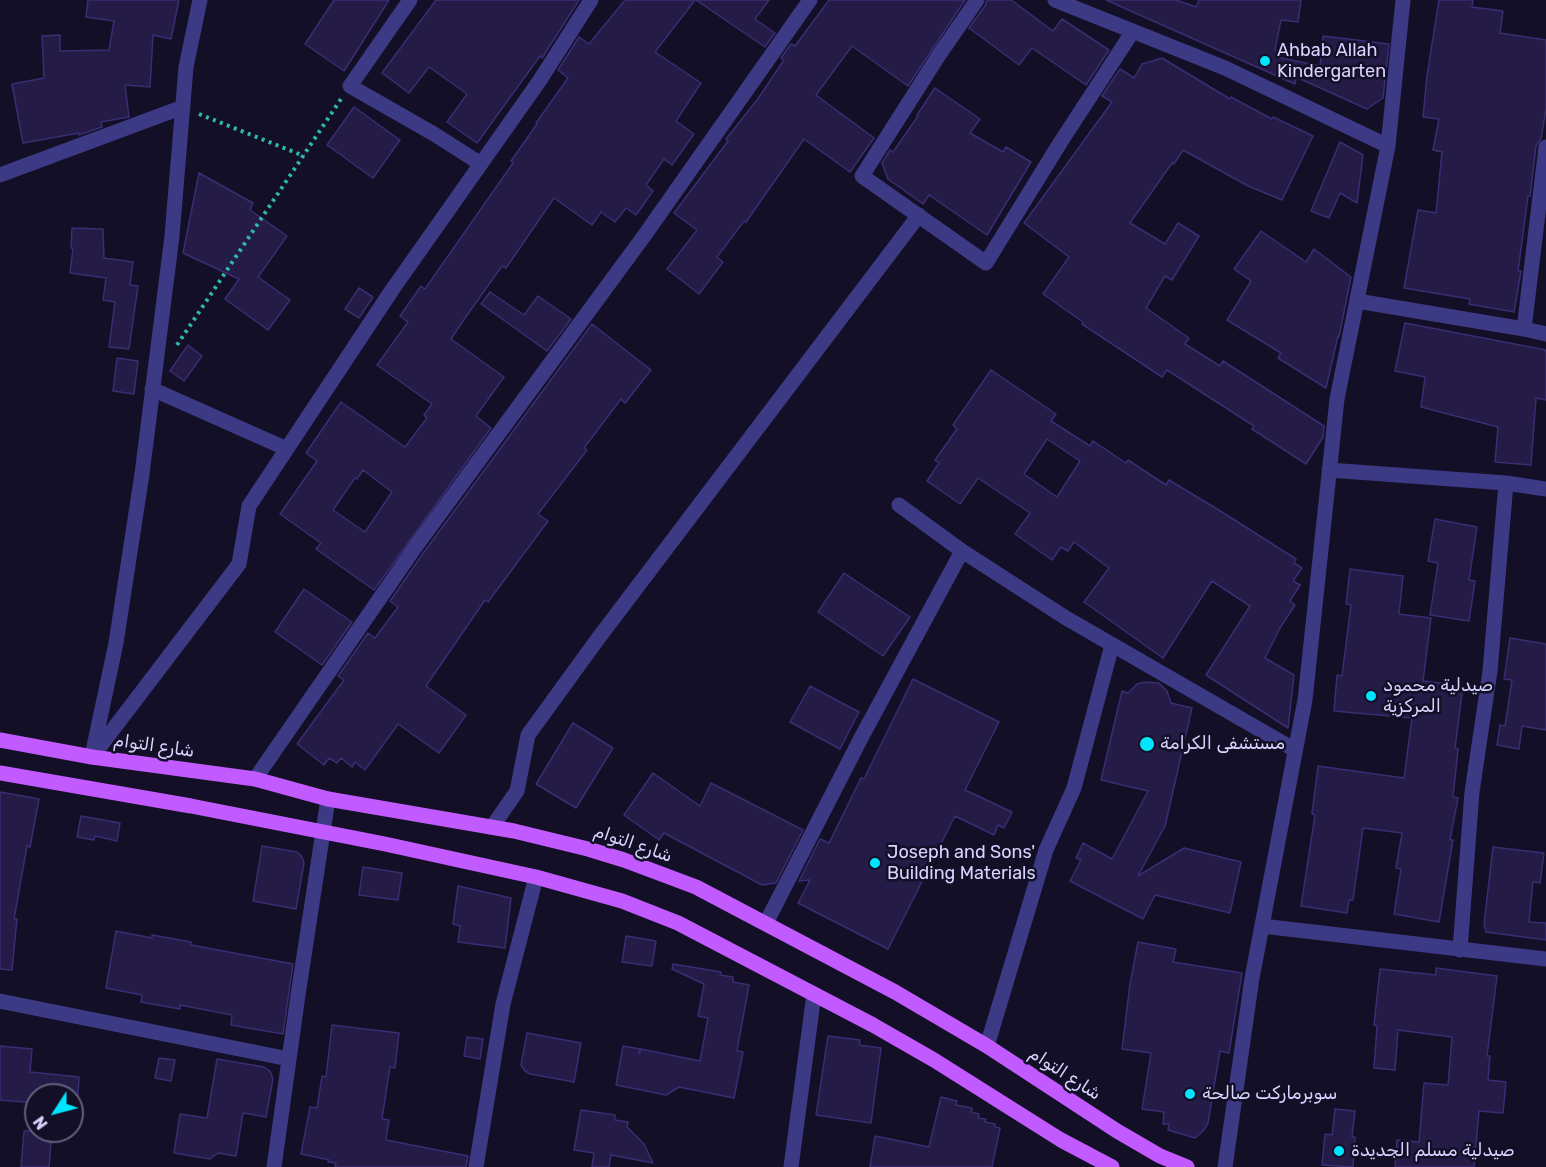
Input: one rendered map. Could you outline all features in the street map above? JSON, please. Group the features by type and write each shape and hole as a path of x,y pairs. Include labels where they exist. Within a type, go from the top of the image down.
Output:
{"main road":[{"name":"شارع التوام","path":"0,740 92,757 255,779 328,799 492,827 588,849 624,860 696,887 895,992 987,1046 1117,1131 1160,1156 1187,1167"},
{"path":"0,773 190,806 386,844 536,877 622,901 678,923 814,994 923,1054 1061,1140 1112,1167"}],"street":[{"path":"92,757 116,643 142,474 172,236 186,67 200,0"},
{"path":"411,0 350,86 481,164"},
{"path":"92,757 239,564 249,506 392,290 540,80 591,0"},
{"path":"255,779 416,546 644,236 810,0"},
{"path":"976,0 862,176 986,263 1133,31"},
{"path":"1055,0 1225,68 1388,146"},
{"path":"1225,1167 1252,978 1305,699 1337,399 1388,146 1403,0"},
{"path":"0,175 183,107"},
{"path":"1524,329 1546,147"},
{"path":"492,827 517,791 528,735 597,640 919,216"},
{"path":"1358,301 1546,334"},
{"path":"152,389 287,449"},
{"path":"1329,470 1506,483 1546,489"},
{"path":"1460,950 1472,792 1490,671 1506,483"},
{"path":"899,505 962,551 1066,618 1295,750"},
{"path":"766,923 861,738 962,551"},
{"path":"987,1046 1046,850 1074,788 1112,645"},
{"path":"274,1167 328,799"},
{"path":"476,1167 503,1004 536,877"},
{"path":"1262,926 1546,959"},
{"path":"791,1167 814,994"},
{"path":"0,1001 289,1059"}],"path":[{"path":"174,350 185,330 350,86"},
{"path":"183,107 304,156"}],"building":[{"path":"88,0 179,0 171,39 153,35 150,87 125,85 129,117 101,122 102,127 79,135 79,133 23,143 12,84 44,78 42,36 60,35 60,51 109,50 114,21 86,17"},
{"path":"334,0 389,0 344,71 305,44"},
{"path":"436,0 579,0 542,58 540,56 477,143 447,122 467,94 429,67 409,93 382,73"},
{"path":"625,0 695,0 655,52 701,83 676,121 694,134 672,165 664,159 646,185 653,191 636,215 626,208 615,222 601,212 592,225 554,198 506,268 502,266 465,318 451,339 504,377 476,416 491,428 374,590 316,549 321,543 280,514 317,461 306,453 341,402 405,447 427,418 424,415 432,404 377,365 408,322 400,316 421,286 425,289 513,163 511,161 568,78 558,70 579,37 589,44","holes":["363,470 392,492 365,532 333,510"]},
{"path":"696,0 769,0 755,19 775,33 765,47"},
{"path":"829,0 965,0 908,86 852,46 816,95 874,138 850,172 804,139 746,222 744,221 717,257 723,262 699,294 667,269 697,230 674,213 728,141 726,139 757,100 784,60 781,58 791,44 795,46"},
{"path":"987,0 1011,0 1053,31 1062,19 1109,50 1086,85 1032,48 1019,65 969,28"},
{"path":"1106,0 1176,0 1196,7 1199,0 1301,0 1298,22 1281,20 1275,50 1279,52 1277,57 1320,66 1323,36 1389,44 1383,98 1367,109 1296,77 1295,84"},
{"path":"1439,0 1473,0 1472,7 1503,11 1500,33 1546,40 1546,109 1541,139 1536,146 1530,196 1528,196 1518,271 1521,271 1514,312 1469,304 1470,299 1404,288 1418,210 1436,213 1442,152 1433,150 1439,119 1423,117"},
{"path":"1162,58 1230,99 1231,97 1272,119 1273,117 1313,136 1282,200 1248,186 1183,150 1130,223 1165,244 1178,223 1199,236 1172,280 1165,276 1146,308 1189,338 1185,344 1220,366 1223,361 1324,426 1323,437 1306,464 1252,429 1254,426 1167,370 1162,377 1082,324 1083,322 1043,294 1069,257 1024,223 1112,102 1102,96 1120,69 1134,78 1142,64"},
{"path":"935,88 980,119 970,133 1003,152 1006,147 1031,162 987,235 929,195 923,204 888,179 882,163 890,150 893,152"},
{"path":"354,107 400,140 373,178 327,145"},
{"path":"1340,142 1363,155 1357,203 1340,193 1329,218 1311,211"},
{"path":"199,173 253,203 250,210 287,236 258,277 290,300 268,330 225,299 239,279 183,253"},
{"path":"72,228 103,229 104,258 133,262 130,285 138,286 129,349 109,347 115,302 103,300 106,278 70,273 73,248 71,248"},
{"path":"1261,231 1306,262 1314,249 1351,277 1326,388 1278,358 1281,353 1227,320 1251,281 1234,269"},
{"path":"359,288 373,297 359,318 345,309"},
{"path":"490,292 524,315 538,296 571,319 547,351 481,304"},
{"path":"1405,323 1546,350 1546,400 1536,398 1531,465 1495,462 1498,427 1421,407 1425,377 1395,371"},
{"path":"592,324 651,370 625,403 621,399 584,448 587,450 538,514 548,521 488,602 485,600 426,686 466,715 439,753 398,724 365,770 355,762 352,767 341,758 337,763 329,758 324,765 297,744 344,680 338,676 368,633 375,638 398,607 390,601"},
{"path":"188,345 202,356 184,381 170,371"},
{"path":"117,358 138,361 134,394 113,391"},
{"path":"991,370 1056,414 1051,421 1090,446 1093,441 1126,463 1128,460 1166,485 1169,480 1296,559 1294,563 1302,568 1293,581 1300,585 1290,601 1295,605 1265,658 1294,675 1288,728 1206,675 1250,606 1212,581 1163,658 1084,602 1109,568 1074,542 1068,551 1061,547 1052,560 1015,534 1030,513 978,478 960,504 927,481 939,463 935,460 957,429 953,425","holes":["1047,439 1080,461 1057,497 1024,474"]},
{"path":"1435,519 1477,527 1469,580 1475,581 1469,621 1430,615 1438,563 1428,561"},
{"path":"1350,569 1403,576 1399,614 1431,618 1423,681 1463,686 1455,748 1458,749 1453,797 1458,798 1439,922 1394,914 1401,869 1396,868 1402,833 1363,828 1353,900 1349,900 1347,913 1301,906 1315,815 1312,814 1318,766 1404,778 1412,718 1334,711 1337,675 1342,676 1351,605 1346,604"},
{"path":"844,573 910,617 883,656 818,612"},
{"path":"304,589 352,622 322,665 275,632"},
{"path":"1510,638 1546,644 1546,730 1522,726 1519,749 1497,745 1500,725 1505,726 1512,680 1504,679"},
{"path":"913,679 999,722 965,790 1012,812 1004,828 998,825 994,835 955,816 888,949 798,903 810,880 799,881 820,839 829,843 861,778 864,779"},
{"path":"1159,683 1167,691 1171,703 1192,708 1165,826 1138,876 1184,848 1241,862 1230,913 1155,895 1143,919 1070,881 1081,860 1076,858 1083,843 1112,859 1148,791 1101,780 1122,691 1128,693 1137,684"},
{"path":"810,686 859,712 840,749 790,722"},
{"path":"573,723 613,748 576,808 536,784"},
{"path":"653,773 700,806 711,783 803,830 776,883 762,885 664,833 659,840 624,815"},
{"path":"0,792 39,799 30,847 27,846 14,919 17,919 12,970 0,969"},
{"path":"81,816 120,823 117,841 95,836 94,840 77,837"},
{"path":"262,846 297,852 302,857 304,863 296,909 253,901"},
{"path":"1493,847 1544,853 1540,883 1533,882 1529,922 1546,923 1546,940 1486,932 1484,924"},
{"path":"363,867 402,873 398,900 359,895"},
{"path":"458,886 511,898 505,948 458,942 460,926 453,924"},
{"path":"116,931 191,942 191,945 293,964 283,1034 231,1025 232,1015 180,1005 180,1009 141,1002 142,995 106,988"},
{"path":"626,936 656,941 652,966 622,962"},
{"path":"1138,942 1176,949 1173,962 1242,973 1229,1053 1220,1051 1208,1123 1195,1138 1168,1130 1169,1124 1163,1124 1164,1112 1142,1109 1151,1053 1122,1049"},
{"path":"673,964 721,972 720,975 733,977 733,982 749,985 737,1051 743,1052 734,1098 679,1087 666,1095 616,1085 623,1046 640,1049 639,1054 641,1049 700,1061 708,1018 698,1016 704,984 672,969"},
{"path":"1436,968 1497,976 1487,1056 1490,1056 1488,1080 1506,1082 1503,1113 1479,1111 1474,1167 1395,1167 1397,1140 1419,1142 1424,1083 1448,1085 1452,1037 1398,1030 1395,1070 1374,1068 1377,1026 1374,1025 1380,969 1436,975"},
{"path":"332,1025 399,1033 395,1068 390,1067 382,1119 389,1120 386,1140 468,1156 466,1167 335,1167 336,1163 328,1162 329,1160 301,1154 310,1107 317,1108 322,1076 326,1077"},
{"path":"527,1033 581,1043 574,1082 530,1074 525,1071 521,1065"},
{"path":"828,1036 860,1040 859,1045 881,1048 871,1123 816,1115"},
{"path":"467,1037 483,1039 480,1059 464,1056"},
{"path":"0,1046 32,1049 30,1072 79,1077 79,1083 24,1083 24,1102 0,1100"},
{"path":"159,1058 175,1060 171,1081 155,1078"},
{"path":"217,1059 264,1067 270,1071 273,1079 266,1117 243,1113 236,1156 218,1153 210,1159 174,1153 180,1114 207,1118"},
{"path":"941,1097 957,1101 956,1105 972,1108 971,1112 979,1114 978,1118 986,1119 985,1122 995,1124 995,1127 1000,1128 992,1167 870,1167 875,1136 929,1147"},
{"name":"صيدلية مسلم الجديدة","path":"1335,1109 1355,1111 1352,1137 1355,1137 1353,1167 1322,1165 1325,1134 1332,1135"},
{"path":"581,1110 615,1115 615,1120 628,1122 627,1127 644,1144 653,1163 611,1155 609,1167 592,1167 594,1153 574,1150"},
{"path":"24,1131 24,1143 51,1143 49,1167 21,1167"}],"place":[{"name":"Ahbab Allah Kindergarten","path":"1265,61"},
{"name":"صيدلية محمود المركزية","path":"1371,696"},
{"name":"مستشفى الكرامة","path":"1147,744"},
{"name":"Joseph and Sons' Building Materials","path":"875,863"},
{"name":"سوبرماركت صالحة","path":"1190,1094"},
{"name":"صيدلية مسلم الجديدة","path":"1339,1151"}]}
